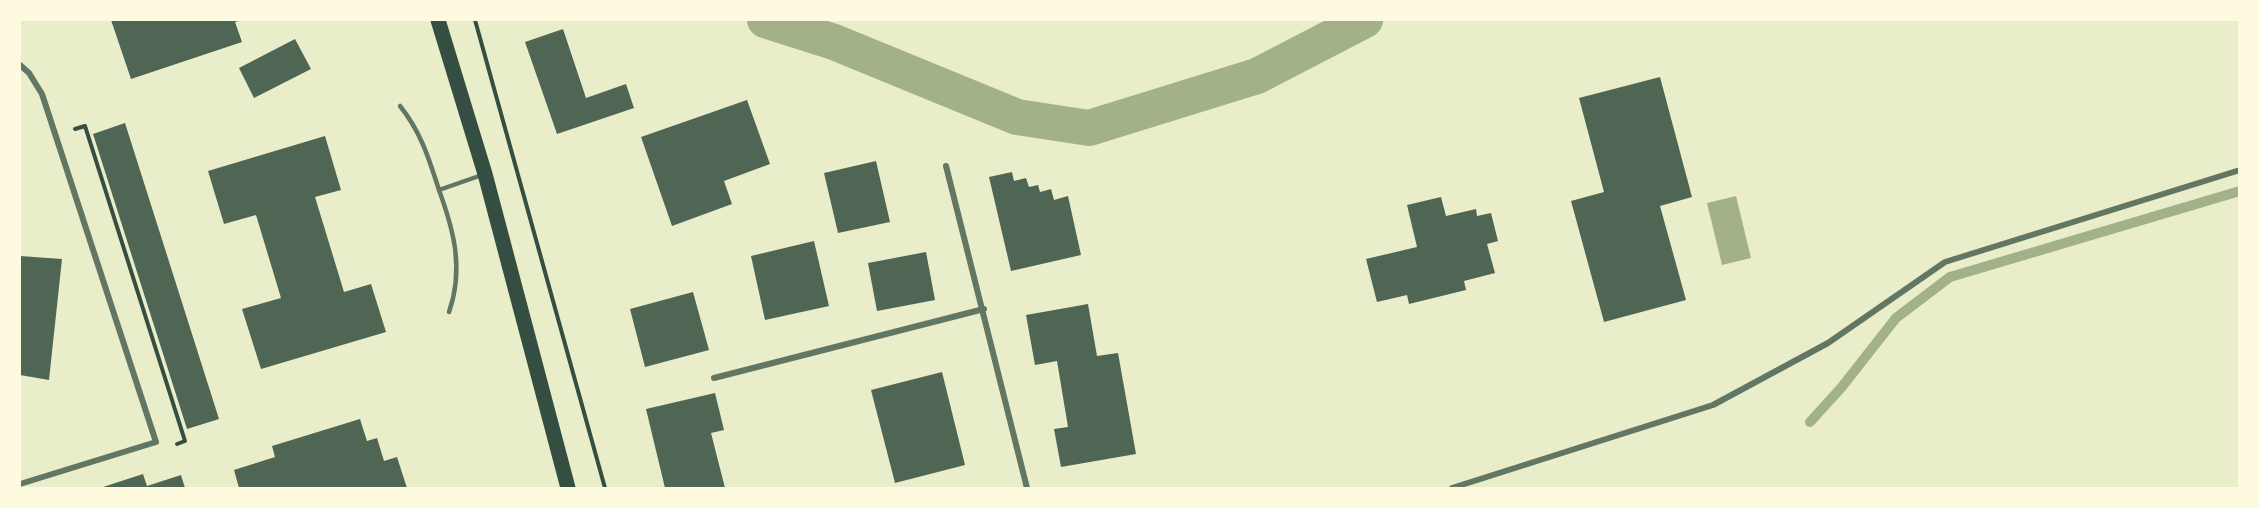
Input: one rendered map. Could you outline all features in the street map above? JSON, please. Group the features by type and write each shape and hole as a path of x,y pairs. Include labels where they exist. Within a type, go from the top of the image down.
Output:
{"main road":[{"path":"438,20 484,174 568,489"}],"street":[{"path":"20,65 29,73 42,94 156,442 20,484"},
{"path":"946,166 984,309 1027,489"},
{"path":"1452,489 1713,405 1828,343 1945,262 2240,170"},
{"path":"714,378 984,309"}],"lane":[{"path":"400,106 424,143 450,219 457,264 457,290 449,312"},
{"path":"439,190 484,174"}],"path":[{"path":"475,20 605,489"}],"shaded area":[{"path":"1736,196 1751,258 1722,265 1707,203"}],"building":[{"path":"111,20 243,20 235,22 242,42 131,79"},
{"path":"563,29 586,98 626,84 634,108 557,134 525,42"},
{"path":"295,39 311,69 254,98 239,68"},
{"path":"1660,77 1692,197 1660,206 1686,300 1604,322 1571,201 1604,192 1579,98"},
{"path":"747,100 770,164 724,181 732,204 672,226 641,137"},
{"path":"125,123 219,419 187,429 93,134"},
{"path":"325,136 341,190 315,197 344,292 371,284 386,332 261,369 242,309 281,298 256,215 224,224 208,171"},
{"path":"876,161 890,222 838,233 824,173"},
{"path":"1012,172 1014,181 1026,178 1029,187 1038,185 1040,192 1051,189 1054,200 1068,196 1081,255 1011,271 989,177"},
{"path":"1441,197 1446,216 1476,209 1477,216 1491,213 1498,241 1487,244 1495,273 1464,281 1466,290 1409,304 1407,295 1377,302 1366,259 1417,247 1407,205"},
{"path":"814,241 829,306 765,320 751,256"},
{"path":"926,252 935,300 877,311 868,263"},
{"path":"20,256 62,259 49,380 20,375"},
{"path":"693,292 709,350 645,367 630,309"},
{"path":"1088,304 1097,356 1118,353 1136,454 1061,467 1054,429 1068,427 1057,361 1035,365 1026,315"},
{"path":"942,372 965,465 895,483 871,390"},
{"path":"715,393 724,430 711,433 725,488 665,488 646,409"},
{"path":"360,419 367,441 377,438 384,461 397,457 407,488 239,488 234,470 275,457 272,446"},
{"path":"143,474 147,486 181,475 185,488 100,488"}],"waterway":[{"path":"765,20 834,42 1017,117 1089,128 1257,76 1365,20"},
{"path":"1810,422 1841,388 1896,318 1950,277 2240,191"}]}
